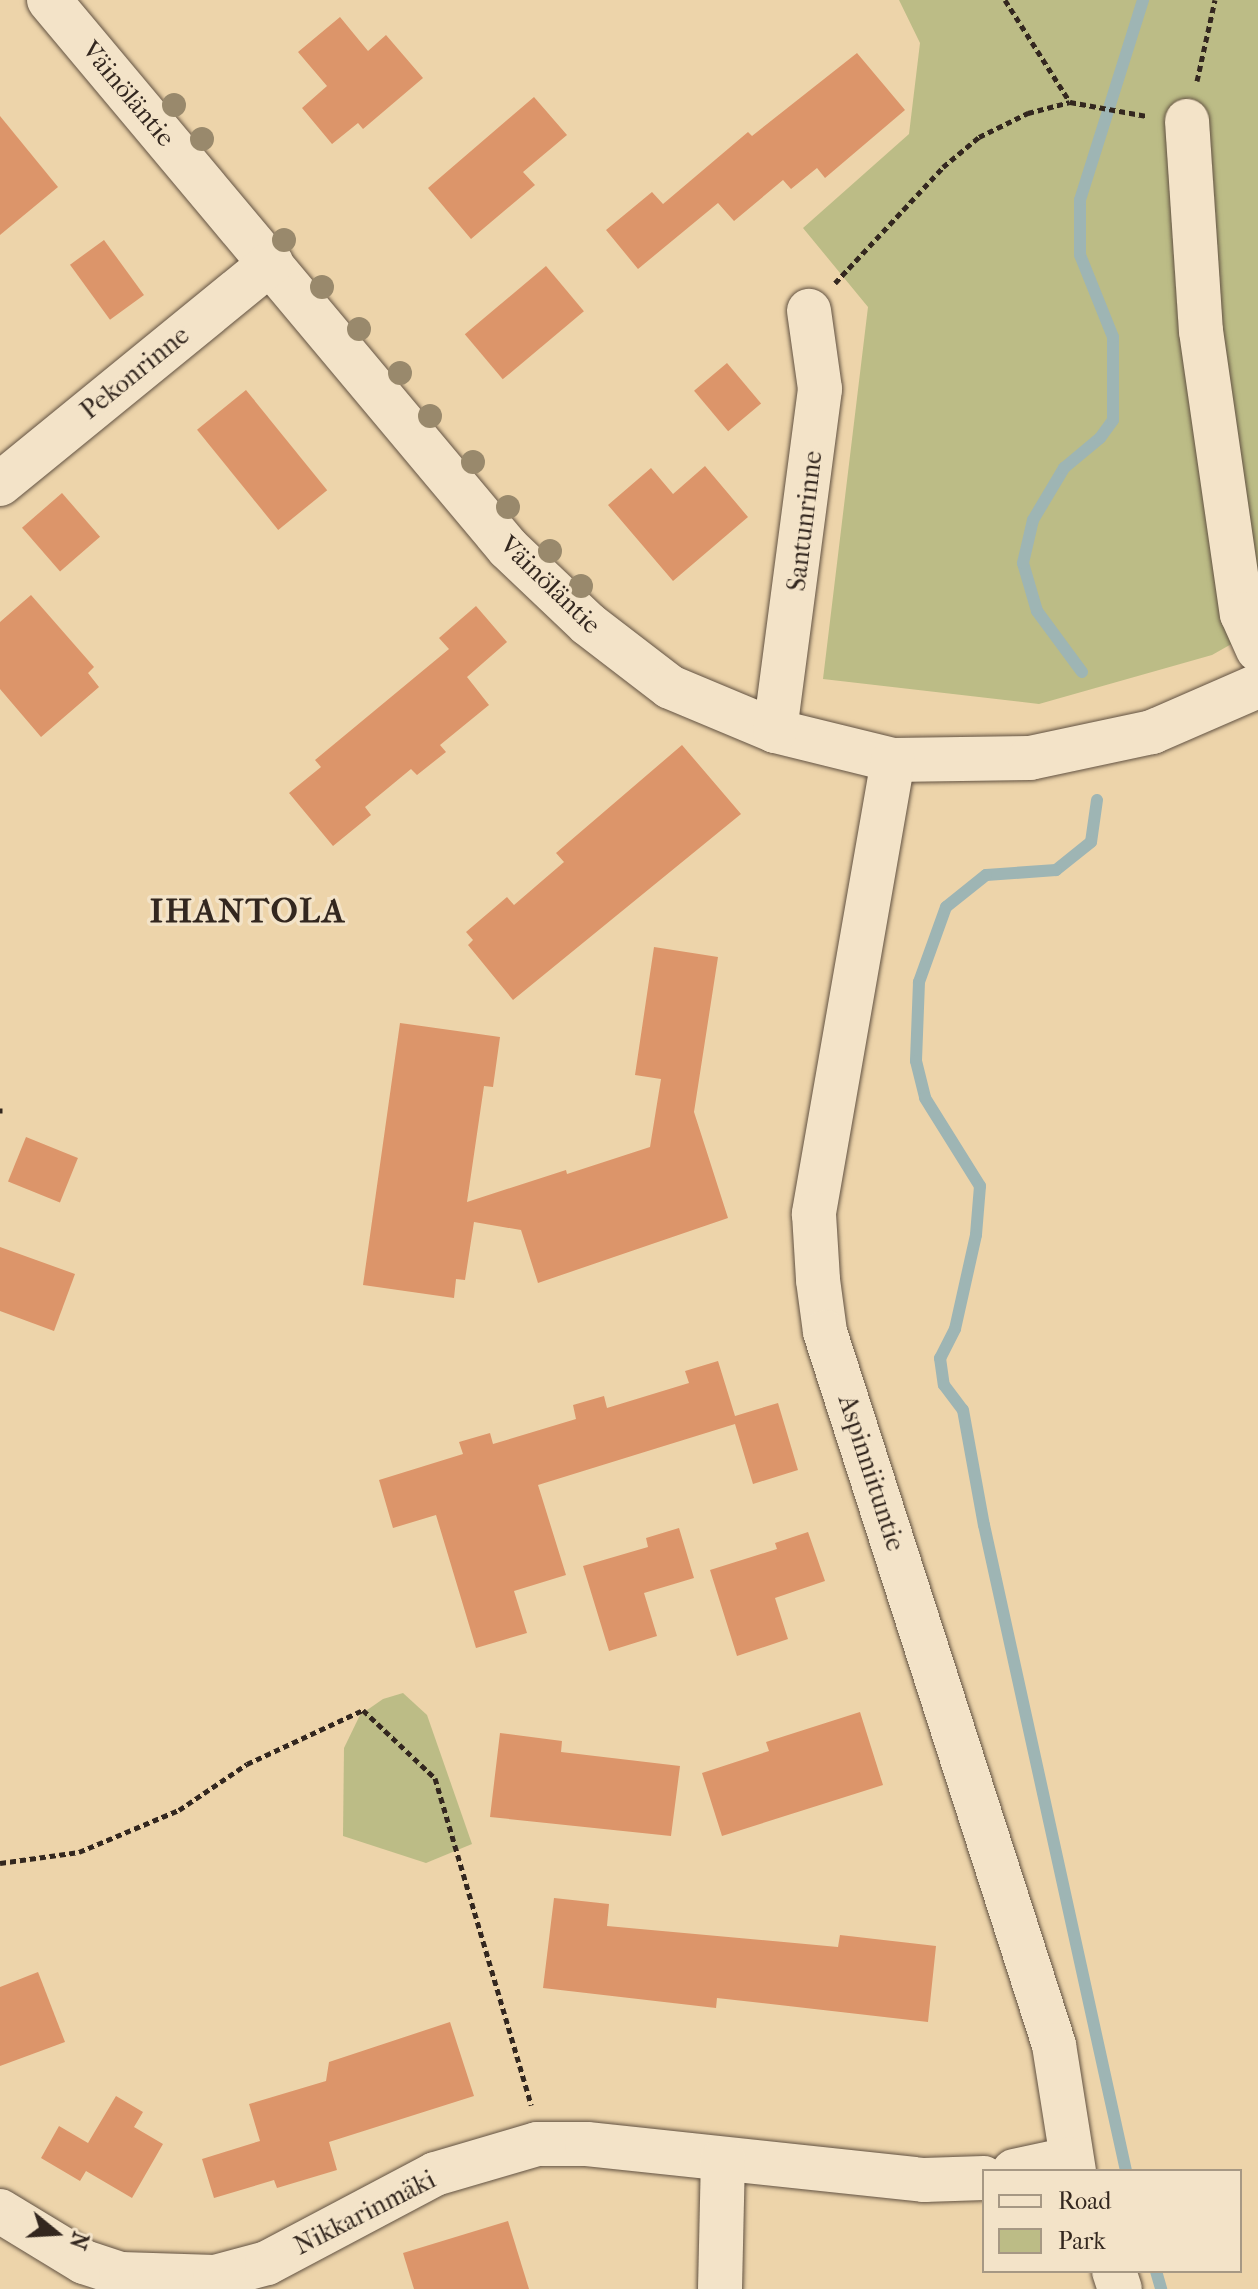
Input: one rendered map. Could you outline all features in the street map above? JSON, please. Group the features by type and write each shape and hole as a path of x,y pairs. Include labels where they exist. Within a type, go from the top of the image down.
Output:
{"street":[{"name":"Väinöläntie","path":"49,0 508,548 588,624 670,687 775,731 893,760 1030,758 1152,732 1258,686"},
{"path":"1187,121 1201,331 1242,614 1258,650"},
{"name":"Pekonrinne","path":"0,484 271,263"},
{"name":"Santunrinne","path":"775,731 820,389 809,311"},
{"name":"Aspinniituntie","path":"893,760 814,1214 818,1280 825,1332 1054,2045 1072,2165"},
{"name":"Nikkarinmäki","path":"0,2211 73,2256 121,2274 215,2277 267,2263 435,2174 537,2144 587,2144 924,2180 982,2178"},
{"path":"720,2289 723,2159"},
{"path":"1033,2169 1072,2165"}],"path":[{"path":"1005,0 1070,102"},
{"path":"809,311 943,167 979,137 1028,113 1070,102 1132,114"},
{"path":"0,1863 79,1852 179,1810 247,1764 363,1710 435,1778 536,2121"}],"green space":[{"path":"899,0 1258,0 1258,629 1212,655 1039,704 823,679 868,307 803,228 909,134 920,43"},
{"path":"403,1693 427,1715 472,1844 426,1863 343,1836 344,1748 360,1715 383,1699"}],"building":[{"path":"340,17 368,51 386,35 423,78 363,129 358,123 332,144 302,108 327,86 298,52"},
{"path":"857,53 905,110 825,178 817,168 791,189 783,180 734,221 718,203 638,269 606,230 652,192 663,204 748,132 752,136"},
{"path":"534,97 567,135 523,172 535,185 471,239 428,188"},
{"path":"0,116 58,187 0,235"},
{"path":"104,240 144,295 110,320 70,265"},
{"path":"546,266 584,311 503,379 465,334"},
{"path":"727,363 761,404 728,431 694,391"},
{"path":"246,390 327,490 278,530 197,430"},
{"path":"705,466 748,517 673,581 608,505 651,468 673,494"},
{"path":"62,493 100,537 60,572 22,528"},
{"path":"31,595 94,667 88,673 99,687 41,737 0,689 0,622"},
{"path":"476,606 507,642 467,677 489,705 440,745 446,752 417,775 411,769 365,807 371,815 333,846 289,793 321,767 315,760 449,649 439,638"},
{"path":"682,745 741,814 513,1000 468,945 473,940 466,932 507,897 514,905 564,862 556,853"},
{"path":"654,947 718,957 694,1112 728,1218 538,1283 521,1230 474,1222 465,1280 456,1279 454,1298 363,1285 400,1023 500,1037 493,1087 484,1086 467,1202 566,1170 567,1174 650,1147 661,1079 635,1075"},
{"path":"26,1137 78,1158 60,1202 8,1182"},
{"path":"0,1247 75,1274 54,1331 0,1311"},
{"path":"718,1361 735,1416 778,1403 798,1470 753,1484 735,1424 538,1485 566,1575 514,1591 527,1633 476,1648 436,1515 393,1528 379,1480 463,1454 459,1442 490,1433 493,1444 576,1419 573,1405 604,1396 607,1408 689,1383 685,1371"},
{"path":"679,1528 694,1578 644,1593 657,1636 609,1651 583,1566 648,1547 646,1538"},
{"path":"808,1532 825,1581 775,1598 788,1639 737,1656 710,1570 777,1549 775,1543"},
{"path":"860,1712 883,1785 722,1836 702,1773 769,1751 766,1742"},
{"path":"500,1733 562,1741 561,1752 680,1766 671,1836 490,1817"},
{"path":"554,1898 609,1904 607,1926 838,1947 840,1935 936,1946 928,2022 717,1998 716,2008 543,1988"},
{"path":"38,1972 65,2042 0,2066 0,1987"},
{"path":"450,2022 474,2096 329,2142 337,2170 277,2188 274,2180 214,2198 202,2159 260,2141 249,2104 326,2081 329,2062"},
{"path":"116,2096 143,2112 134,2127 163,2144 132,2198 86,2171 80,2181 41,2158 59,2126 88,2143"},
{"path":"508,2221 529,2289 414,2289 403,2253"}],"waterway":[{"path":"1082,672 1037,611 1023,563 1033,520 1064,468 1100,438 1113,420 1113,337 1080,255 1080,200 1143,0"},
{"path":"1097,800 1091,842 1056,870 986,875 946,907 919,982 916,1061 925,1098 980,1186 976,1235 955,1329 940,1358 944,1385 963,1410 984,1525 1126,2169"},
{"path":"1157,2273 1161,2289"}],"district":[{"name":"IHANTOLA","path":"248,912"}]}
